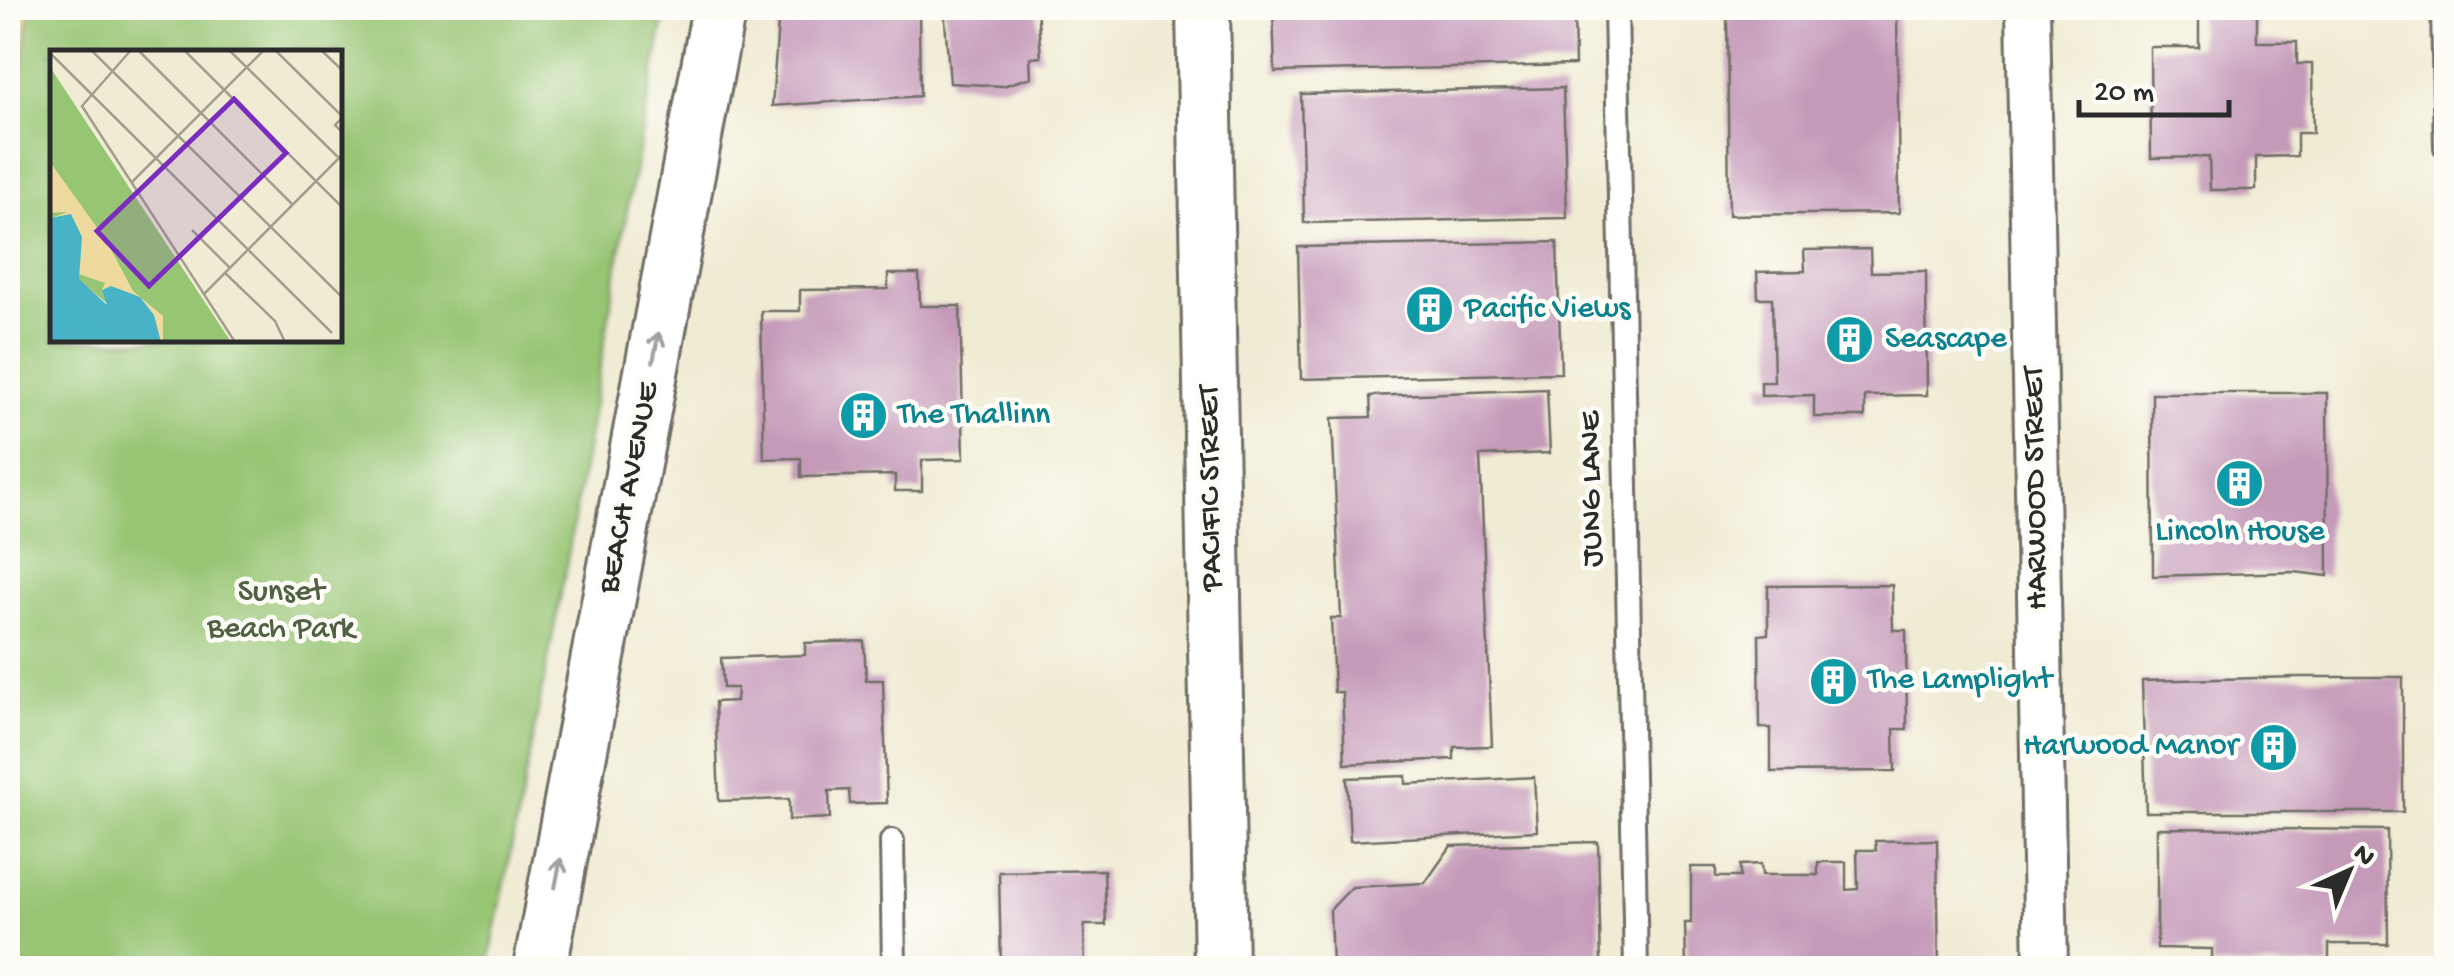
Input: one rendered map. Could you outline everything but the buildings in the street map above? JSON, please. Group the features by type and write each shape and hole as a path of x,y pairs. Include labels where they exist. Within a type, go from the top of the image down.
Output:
{"street":[{"name":"BEACH AVENUE","path":"540,968 719,8"},
{"name":"PACIFIC STREET","path":"1203,8 1221,968"},
{"name":"HARWOOD STREET","path":"2028,8 2046,968"}],"lane":[{"name":"JUNG LANE","path":"1616,8 1636,968"},
{"path":"2443,8 2446,147"},
{"path":"892,842 894,968"}],"green space":[{"name":"Sunset Beach Park","path":"8,8 666,8 565,572 488,968 8,968"}],"sand":[{"path":"8,8 30,8 8,173"}],"place":[{"name":"Pacific Views","path":"1429,310"},
{"name":"Seascape","path":"1850,340"},
{"name":"The Thallinn","path":"863,416"},
{"name":"Lincoln House","path":"2240,483"},
{"name":"The Lamplight","path":"1833,681"},
{"name":"Harwood Manor","path":"2273,747"}]}
